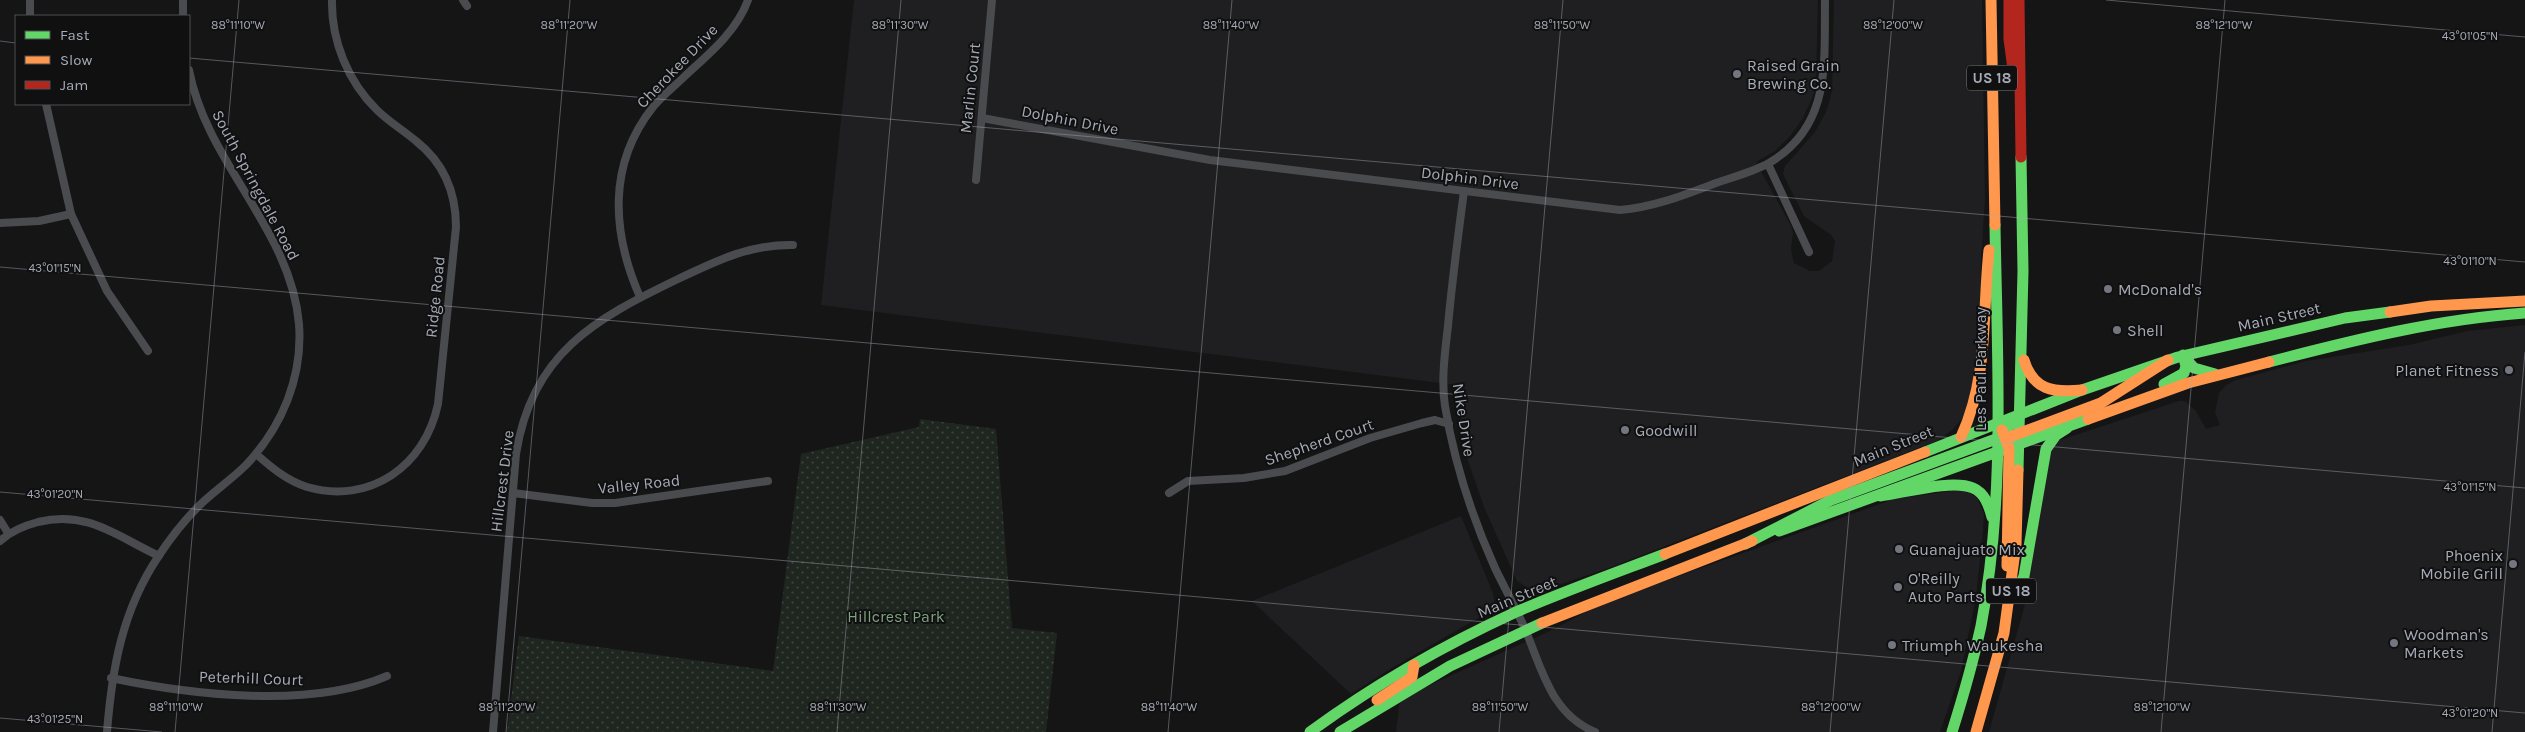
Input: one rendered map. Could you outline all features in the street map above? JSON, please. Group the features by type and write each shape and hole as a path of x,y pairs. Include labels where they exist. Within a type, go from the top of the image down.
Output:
{"main road":[{"name":"Les Paul Parkway","path":"1976,732 1994,674 2009,605 2016,544 2007,441 1996,424 1991,0"},
{"path":"2009,0 2009,39 2020,121"},
{"name":"Les Paul Parkway","path":"2007,441 2019,434 2022,352 2019,0"},
{"path":"1961,437 1975,404 1982,368 1986,271 1994,208"},
{"name":"Main Street","path":"1310,732 1342,709 1414,665 1517,612 1961,437 2020,416 2082,390 2168,360 2345,318 2431,306 2502,300 2525,301"},
{"path":"2431,306 2433,324"},
{"path":"1745,544 1831,500 2007,441 2067,428 2188,383 2373,335 2479,316 2525,313"},
{"path":"2022,352 2030,376 2041,387 2055,392 2082,390"},
{"path":"2183,356 2194,368 2219,374"},
{"path":"2107,413 2126,400 2181,376 2186,366 2183,356"},
{"path":"2019,434 2101,403 2168,360"},
{"path":"1996,453 2000,444 2007,441 2020,416"},
{"path":"2009,605 2024,576 2046,449 2056,435 2067,428"},
{"name":"Les Paul Parkway","path":"1952,732 1966,690 1984,612 1994,529 1996,453"},
{"name":"Main Street","path":"1340,732 1418,682 1525,630 1745,544 1996,453"},
{"path":"1880,496 1942,488 1969,487 1977,491 1987,501 1994,529"},
{"path":"1368,714 1379,698 1412,677 1414,665"}],"street":[{"path":"30,0 30,15"},
{"path":"183,15 184,0"},
{"name":"Ridge Road","path":"256,454 287,478 307,487 337,491 363,488 391,476 412,460 430,431 438,404 456,227 455,200 451,186 437,162 416,140 378,111 356,84 345,64 337,42 332,0"},
{"name":"Cherokee Drive","path":"640,297 627,263 618,222 618,203 625,160 637,131 654,106 730,31 748,0"},
{"name":"Marlin Court","path":"976,180 992,0"},
{"name":"Dolphin Drive","path":"982,118 1210,160 1620,210 1638,209 1658,204 1768,164 1798,140 1815,113 1824,83 1825,0"},
{"name":"South Springdale Road","path":"107,732 111,678 121,635 130,610 158,556 189,516 256,454 273,431 290,393 298,352 297,311 282,259 211,138 200,112 190,74"},
{"path":"46,105 71,214 107,291 148,351"},
{"path":"1768,164 1809,252"},
{"name":"Nike Drive","path":"1464,191 1444,370 1445,406 1450,424 1451,441 1472,507 1495,567 1525,630 1544,679 1557,701 1569,716 1595,732"},
{"path":"0,223 39,221 71,214"},
{"name":"Hillcrest Drive","path":"493,732 520,430 539,384 554,363 583,332 603,317 640,297 738,252 770,244 793,245"},
{"name":"Shepherd Court","path":"1169,493 1188,481 1244,478 1285,471 1370,438 1422,422 1435,420 1450,424"},
{"name":"Valley Road","path":"513,493 592,504 615,503 768,481"},
{"path":"0,520 8,534"},
{"path":"0,541 8,534 48,520 80,520 98,524 158,556"},
{"name":"Peterhill Court","path":"111,678 182,689 251,695 332,692 353,688 388,676"}],"shaded area":[{"path":"854,0 1818,0 1816,83 1813,96 1803,118 1791,135 1775,151 1756,162 1791,226 1793,233 1791,249 1794,263 1810,271 1819,271 1832,261 1835,241 1831,235 1804,216 1783,174 1785,166 1815,132 1827,110 1832,91 1834,0 1982,0 1985,198 1981,260 1980,341 1968,408 1963,418 1952,430 1937,441 1606,569 1558,585 1531,590 1517,581 1484,507 1466,455 1456,385 821,305"},
{"path":"2525,325 2525,732 1989,732 2024,608 2049,453 2057,441 2179,401 2185,401 2196,411 2206,429 2220,425 2215,412 2219,393 2226,385 2236,380 2306,361 2409,345 2467,331"},
{"path":"1959,490 1969,492 1977,498 1984,514 1983,530 1976,597 1961,671 1940,732 1396,732 1400,699 1403,697 1550,631 1601,604 1894,499"},
{"path":"1461,516 1493,593 1495,605 1492,610 1390,669 1351,694 1252,601"}],"green space":[{"name":"Hillcrest Park","path":"920,419 996,429 1012,628 1057,633 1046,732 507,732 519,636 773,671 801,454 919,427"}],"traffic: fast":[{"path":"2018,470 2023,271 2021,157"},
{"path":"1952,732 1981,626 1989,577 1994,527 1998,426 1995,225"},
{"path":"1925,452 2082,390 2178,357 2345,318 2390,312"},
{"path":"2269,362 2364,338 2428,325 2525,313"},
{"path":"2164,384 2184,373 2186,366 2183,355"},
{"path":"2184,357 2194,368 2215,374"},
{"path":"1745,544 1831,500 1996,439 2019,416"},
{"path":"1779,531 2088,419"},
{"path":"2014,598 2024,576 2046,449 2056,435 2067,428"},
{"path":"1880,496 1928,487 1964,486 1973,488 1981,493 1988,504 1992,517"},
{"path":"1310,732 1384,682 1462,638 1534,604 1665,554"},
{"path":"1340,732 1450,666 1542,623"}],"traffic: slow":[{"path":"1991,0 1995,225"},
{"path":"1961,437 1970,414 1980,368 1989,250"},
{"path":"2390,312 2431,306 2525,301"},
{"path":"2024,360 2033,378 2046,387 2062,391 2082,390"},
{"path":"2012,436 2101,403 2168,360"},
{"path":"2088,419 2188,383 2269,362"},
{"path":"2002,430 2009,448 2007,566"},
{"path":"1665,554 1925,452"},
{"path":"1976,732 2004,633 2016,544 2018,470"},
{"path":"1542,623 1752,541"},
{"path":"1377,700 1412,677 1414,665"}],"traffic: jam":[{"path":"2009,0 2009,39 2013,69"},
{"path":"2019,0 2021,157"}],"place":[{"name":"Raised Grain Brewing Co.","path":"1737,74"},
{"name":"McDonald's","path":"2108,289"},
{"name":"Shell","path":"2117,330"},
{"name":"Planet Fitness","path":"2509,370"},
{"name":"Goodwill","path":"1625,430"},
{"name":"Guanajuato Mix","path":"1899,549"},
{"name":"Phoenix Mobile Grill","path":"2513,564"},
{"name":"O'Reilly Auto Parts","path":"1898,587"},
{"name":"Woodman's Markets","path":"2394,643"},
{"name":"Triumph Waukesha","path":"1892,645"}]}
